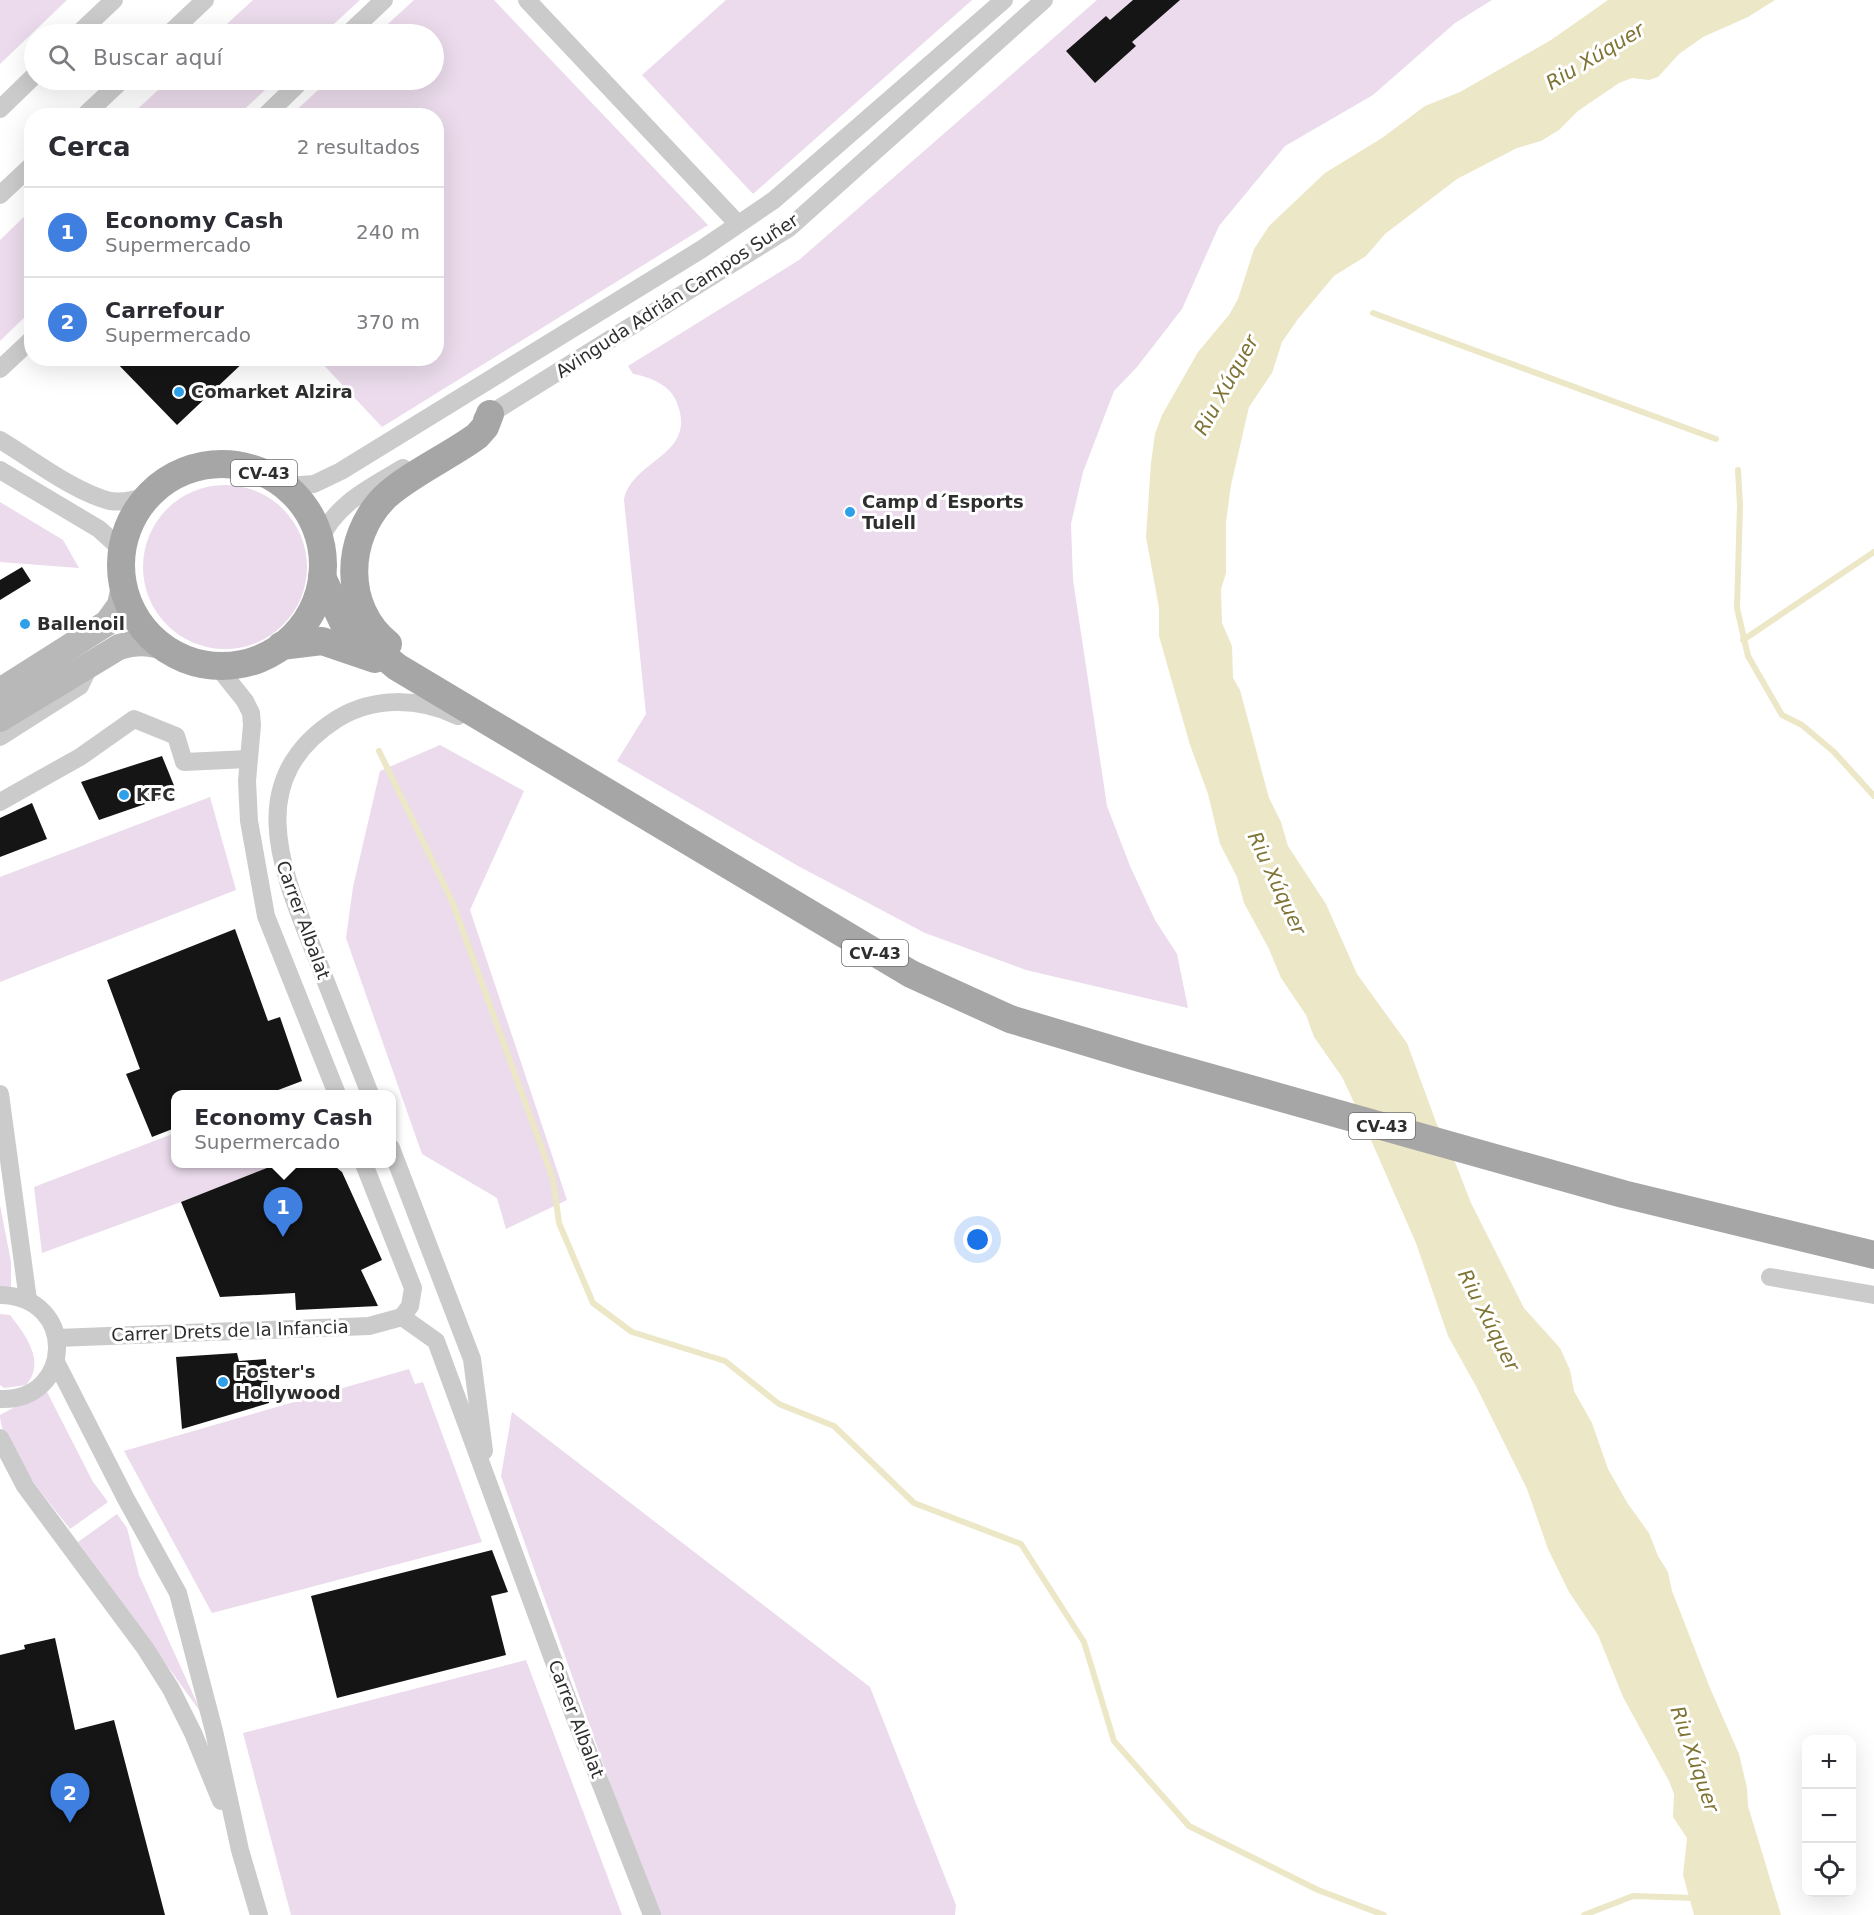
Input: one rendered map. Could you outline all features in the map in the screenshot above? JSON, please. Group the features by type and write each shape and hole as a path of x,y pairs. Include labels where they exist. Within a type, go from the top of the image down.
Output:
{"main road":[{"path":"490,414 485,427 477,436 395,490 376,508 367,521 356,549 354,583 357,600 366,620 380,638 475,700 538,752"},
{"name":"CV-43","path":"230,464 259,471 285,486 307,510 320,540 322,577 313,608 294,635 281,646 261,657 240,664 217,666 189,660 163,647 146,632 132,612 123,591 120,570 122,549 130,521 147,496 171,477 199,466 230,464"},
{"name":"CV-43","path":"322,577 343,622 397,667 911,974 1010,1019 1140,1058 1623,1194 1874,1255"},
{"path":"0,691 107,623 120,605 123,591"},
{"name":"CV-43","path":"281,646 322,641 346,647 397,667"},
{"path":"0,719 119,647 135,642 163,647"}],"street":[{"path":"89,24 114,0"},
{"path":"180,24 205,0"},
{"path":"359,24 384,0"},
{"path":"527,0 738,224"},
{"name":"Avinguda Adrián Campos Suñer","path":"285,486 314,484 341,471 774,200 1004,0"},
{"name":"Avinguda Adrián Campos Suñer","path":"320,540 330,518 349,501 789,228 1044,0"},
{"path":"0,109 24,86"},
{"path":"92,108 111,90"},
{"path":"273,108 292,90"},
{"path":"0,195 24,172"},
{"path":"0,369 24,346"},
{"path":"0,440 86,492 112,501 132,501 147,496"},
{"path":"0,470 99,529 122,549"},
{"path":"0,737 80,686 92,662"},
{"name":"Carrer Albalat","path":"217,666 245,701 250,713 252,725 248,759 249,821 266,916 335,1090"},
{"name":"Carrer Albalat","path":"368,1090 288,884 277,841 276,823 284,783 293,763 314,737 340,717 372,704 398,702 431,706 459,717 517,751 628,807"},
{"path":"0,802 80,757 134,719 176,736 184,762 248,759"},
{"path":"0,1094 28,1300"},
{"name":"Carrer Albalat","path":"396,1161 472,1359 485,1456 492,1493 502,1522"},
{"path":"366,1168 413,1288 410,1306 402,1317"},
{"path":"1770,1277 1874,1295"},
{"path":"0,1295 28,1300 42,1309 51,1322 57,1338 56,1362 48,1378 36,1390 20,1398 0,1399"},
{"name":"Carrer Albalat","path":"402,1317 436,1341 502,1522 652,1915"},
{"name":"Carrer Drets de la Infancia","path":"57,1338 369,1326 402,1317"},
{"path":"56,1362 126,1500 178,1593 240,1850 259,1915"},
{"path":"0,1438 25,1486 145,1648 171,1689 193,1733 240,1850"}],"shaded area":[{"path":"0,0 67,0 42,24 24,24 24,41 0,64"},
{"path":"253,0 360,0 334,24 227,24"},
{"path":"414,0 494,0 708,225 382,427 325,366 444,366 444,108 299,108 318,90 444,90 444,24 388,24"},
{"path":"726,0 972,0 753,194 642,75"},
{"name":"Camp d´Esports Tulell","path":"1097,0 1492,0 1455,23 1373,95 1285,146 1219,226 1182,309 1137,367 1114,391 1083,472 1071,524 1073,580 1107,806 1130,866 1155,920 1177,954 1188,1008 1026,970 925,933 798,866 617,761 646,714 624,500 629,486 672,446 679,435 681,421 677,403 670,391 653,380 633,374 628,366 799,260"},
{"path":"158,90 265,90 246,108 139,108"},
{"path":"24,217 24,318 0,341 0,240"},
{"path":"225,485 256,492 283,509 300,536 307,567 300,598 283,625 256,642 225,649 194,642 167,625 150,598 143,567 150,536 167,509 194,492"},
{"path":"0,502 63,540 79,568 0,562"},
{"path":"440,745 524,791 470,910 567,1200 506,1229 497,1198 422,1154 346,938 353,887 380,771"},
{"path":"210,797 236,890 0,982 0,877"},
{"path":"171,1135 171,1168 267,1168 42,1253 34,1187"},
{"path":"0,1205 11,1262 11,1288 0,1289"},
{"path":"0,1314 10,1315 31,1348 34,1367 32,1376 26,1385 4,1388 0,1385"},
{"path":"409,1369 415,1384 423,1382 482,1542 212,1613 124,1451"},
{"path":"46,1390 93,1482 108,1502 70,1529 17,1458 2,1428 0,1415"},
{"path":"512,1412 870,1687 956,1905 955,1915 657,1915 501,1476"},
{"path":"117,1514 127,1528 139,1575 202,1714 78,1542"},
{"path":"526,1660 622,1915 291,1915 243,1733"}],"water":[{"name":"Riu Xúquer","path":"1608,0 1775,0 1748,17 1703,37 1679,54 1658,77 1649,80 1632,78 1619,83 1578,111 1559,130 1541,141 1517,148 1457,179 1385,234 1366,256 1334,276 1282,342 1272,373 1249,407 1231,485 1226,522 1226,573 1221,589 1222,623 1232,646 1233,678 1240,690 1269,798 1281,822 1288,846 1326,904 1357,974 1407,1043 1436,1122 1471,1203 1524,1308 1560,1348 1570,1370 1574,1391 1592,1423 1608,1469 1628,1504 1649,1533 1658,1556 1668,1572 1672,1591 1739,1754 1747,1788 1748,1806 1781,1915 1694,1915 1683,1875 1687,1838 1673,1817 1674,1794 1669,1781 1623,1697 1598,1635 1569,1592 1548,1549 1527,1489 1477,1388 1448,1336 1416,1243 1342,1077 1314,1037 1306,1015 1281,978 1269,949 1244,903 1237,877 1220,844 1208,794 1190,745 1159,636 1159,608 1146,537 1151,463 1155,434 1162,415 1198,352 1229,315 1238,299 1254,249 1269,226 1325,173 1382,138 1425,106 1460,92 1551,40"}],"building":[{"path":"1133,0 1180,0 1132,42 1136,46 1095,83 1066,51 1106,16 1110,20"},
{"name":"Comarket Alzira","path":"120,366 240,366 177,425"},
{"path":"22,567 31,581 0,600 0,580"},
{"path":"162,756 177,793 99,820 81,782"},
{"path":"32,803 47,839 0,857 0,818"},
{"path":"235,929 268,1021 280,1017 302,1081 278,1090 171,1090 171,1130 152,1137 126,1074 140,1069 107,980"},
{"path":"267,1168 337,1168 342,1172 382,1260 361,1270 378,1306 296,1310 295,1293 220,1297 181,1202"},
{"name":"Foster's Hollywood","path":"237,1353 239,1361 266,1359 269,1403 182,1429 176,1357"},
{"path":"492,1550 508,1592 491,1596 506,1655 337,1698 311,1596"},
{"path":"55,1638 75,1730 114,1720 165,1915 0,1915 0,1655 25,1649 24,1645"}],"waterway":[{"path":"1373,313 1716,439"},
{"path":"1738,470 1740,505 1737,608 1748,656 1782,715 1802,725 1834,752 1874,796"},
{"path":"1743,640 1874,552"},
{"path":"379,751 452,901 553,1179 559,1223 593,1303 632,1332 725,1361 779,1404 834,1426 914,1503 1021,1544 1084,1642 1114,1741 1189,1826 1318,1890 1384,1915"},
{"path":"1584,1915 1633,1896 1694,1898"}],"place":[{"name":"Comarket Alzira","path":"179,392"},
{"name":"Camp d´Esports Tulell","path":"850,512"},
{"name":"Ballenoil","path":"25,624"},
{"name":"KFC","path":"124,795"},
{"name":"Economy Cash","path":"283,1237"},
{"name":"Foster's Hollywood","path":"223,1382"},
{"name":"Carrefour","path":"70,1823"}]}
